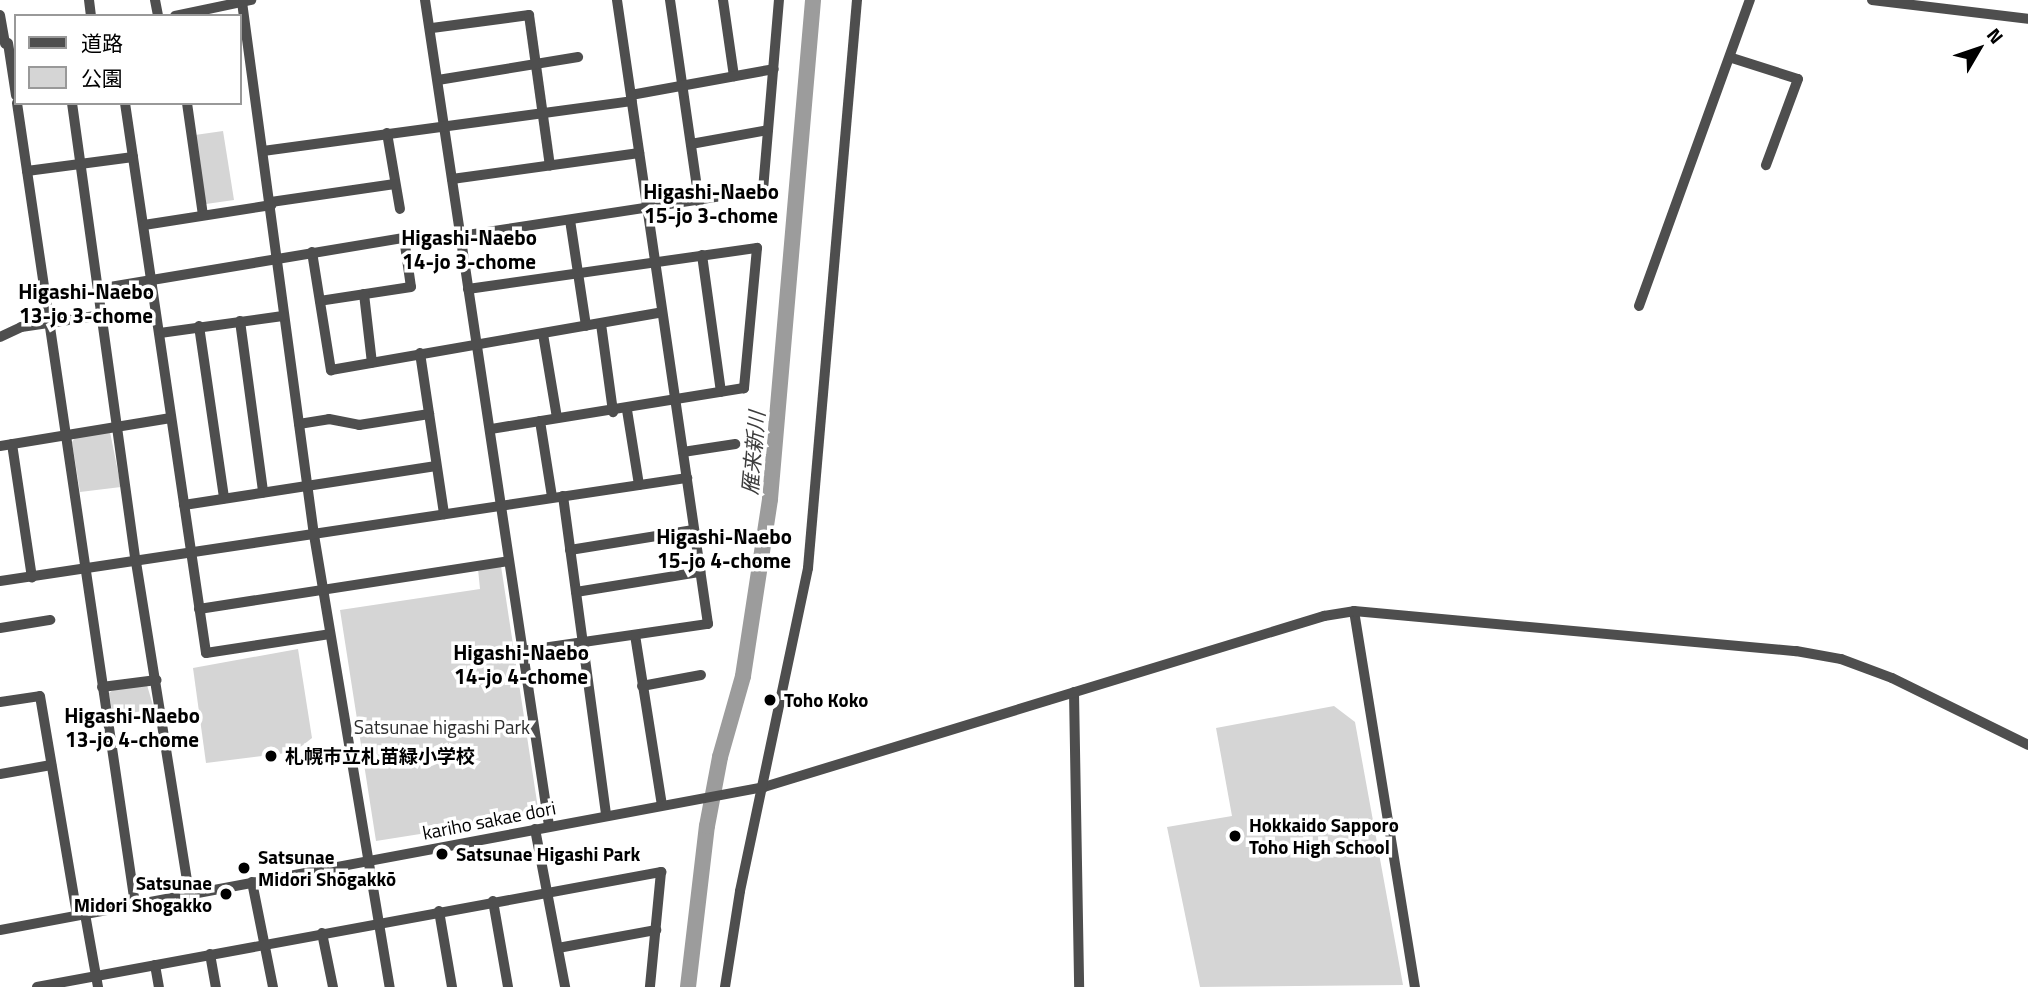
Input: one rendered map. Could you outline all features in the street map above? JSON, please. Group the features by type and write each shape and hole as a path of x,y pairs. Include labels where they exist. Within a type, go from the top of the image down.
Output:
{"street":[{"path":"425,0 432,28 447,127 468,289 549,826"},
{"path":"522,651 708,624 617,0"},
{"path":"670,0 699,202"},
{"path":"723,0 734,76"},
{"path":"461,236 699,202 763,190 779,0"},
{"path":"725,987 740,891 808,568 857,0"},
{"path":"1639,306 1732,58 1750,0"},
{"path":"1872,0 2028,19"},
{"path":"184,14 246,1 279,260 283,316 314,535 390,987"},
{"path":"0,15 14,83"},
{"path":"432,28 529,15 550,166"},
{"path":"438,80 578,57"},
{"path":"1732,58 1798,79 1766,165"},
{"path":"263,151 447,127 631,98 681,85 774,69"},
{"path":"17,105 63,434 135,904"},
{"path":"72,105 136,562 157,680 189,894"},
{"path":"125,105 206,653 330,634"},
{"path":"187,105 203,215"},
{"path":"691,144 768,130"},
{"path":"387,133 400,209"},
{"path":"452,179 639,153"},
{"path":"27,172 133,157"},
{"path":"144,225 395,184"},
{"path":"570,220 586,326"},
{"path":"98,289 404,238 411,287 320,302"},
{"path":"468,289 757,248 744,388 627,410 490,429"},
{"path":"312,253 331,370 662,312"},
{"path":"702,256 721,392"},
{"path":"364,295 372,363"},
{"path":"0,337 21,327 102,315"},
{"path":"160,332 283,316"},
{"path":"240,321 263,492"},
{"path":"601,324 614,412"},
{"path":"199,326 224,498"},
{"path":"543,334 557,418"},
{"path":"420,353 444,514"},
{"path":"627,410 639,485"},
{"path":"299,424 329,419 359,425 429,415"},
{"path":"0,446 171,418"},
{"path":"540,421 570,550 606,815"},
{"path":"12,444 32,578"},
{"path":"683,452 735,444"},
{"path":"184,505 436,466"},
{"path":"0,582 687,478"},
{"path":"570,550 693,530"},
{"path":"199,609 508,561"},
{"path":"576,592 700,572"},
{"path":"764,787 1324,616 1354,611 1797,651 1841,659 1892,678 2028,745"},
{"path":"1354,611 1415,987"},
{"path":"0,628 50,620"},
{"path":"635,635 662,805"},
{"path":"642,686 701,675"},
{"path":"102,687 157,680"},
{"path":"1074,692 1079,987"},
{"path":"0,702 40,696 51,765 97,981"},
{"path":"0,774 51,765"},
{"name":"kariho sakae dori","path":"0,930 764,787"},
{"path":"536,829 565,987"},
{"path":"44,986 97,981 155,964 661,872 650,987"},
{"path":"252,882 273,987"},
{"path":"493,901 508,987"},
{"path":"439,911 452,987"},
{"path":"558,948 656,930"},
{"path":"322,933 332,987"},
{"path":"210,954 216,987"},
{"path":"155,964 159,987"}],"green space":[{"path":"223,131 234,200 206,204 195,135"},
{"path":"110,432 121,487 80,492 72,442 75,438"},
{"name":"Satsunae higashi Park","path":"501,566 539,815 376,841 340,610 480,589 478,569"},
{"path":"298,649 312,738 294,752 206,763 193,668"},
{"path":"147,685 154,709 113,716 109,693 113,690"},
{"name":"Hokkaido Sapporo Toho High School","path":"1334,706 1355,722 1403,985 1200,987 1167,827 1232,816 1216,728"}],"waterway":[{"name":"雁来新川","path":"688,987 707,826 720,757 743,676 770,499 813,0"}],"place":[{"name":"Toho Koko","path":"770,700"},
{"name":"札幌市立札苗緑小学校","path":"271,756"},
{"name":"Hokkaido Sapporo Toho High School","path":"1235,836"},
{"name":"Satsunae Higashi Park","path":"442,854"},
{"name":"Satsunae Midori Shōgakkō","path":"244,868"},
{"name":"Satsunae Midori Shogakko","path":"226,894"}],"district":[{"name":"Higashi-Naebo 15-jo 3-chome","path":"711,203"},
{"name":"Higashi-Naebo 14-jo 3-chome","path":"469,249"},
{"name":"Higashi-Naebo 13-jo 3-chome","path":"86,303"},
{"name":"Higashi-Naebo 15-jo 4-chome","path":"724,548"},
{"name":"Higashi-Naebo 14-jo 4-chome","path":"521,664"},
{"name":"Higashi-Naebo 13-jo 4-chome","path":"132,727"}]}
